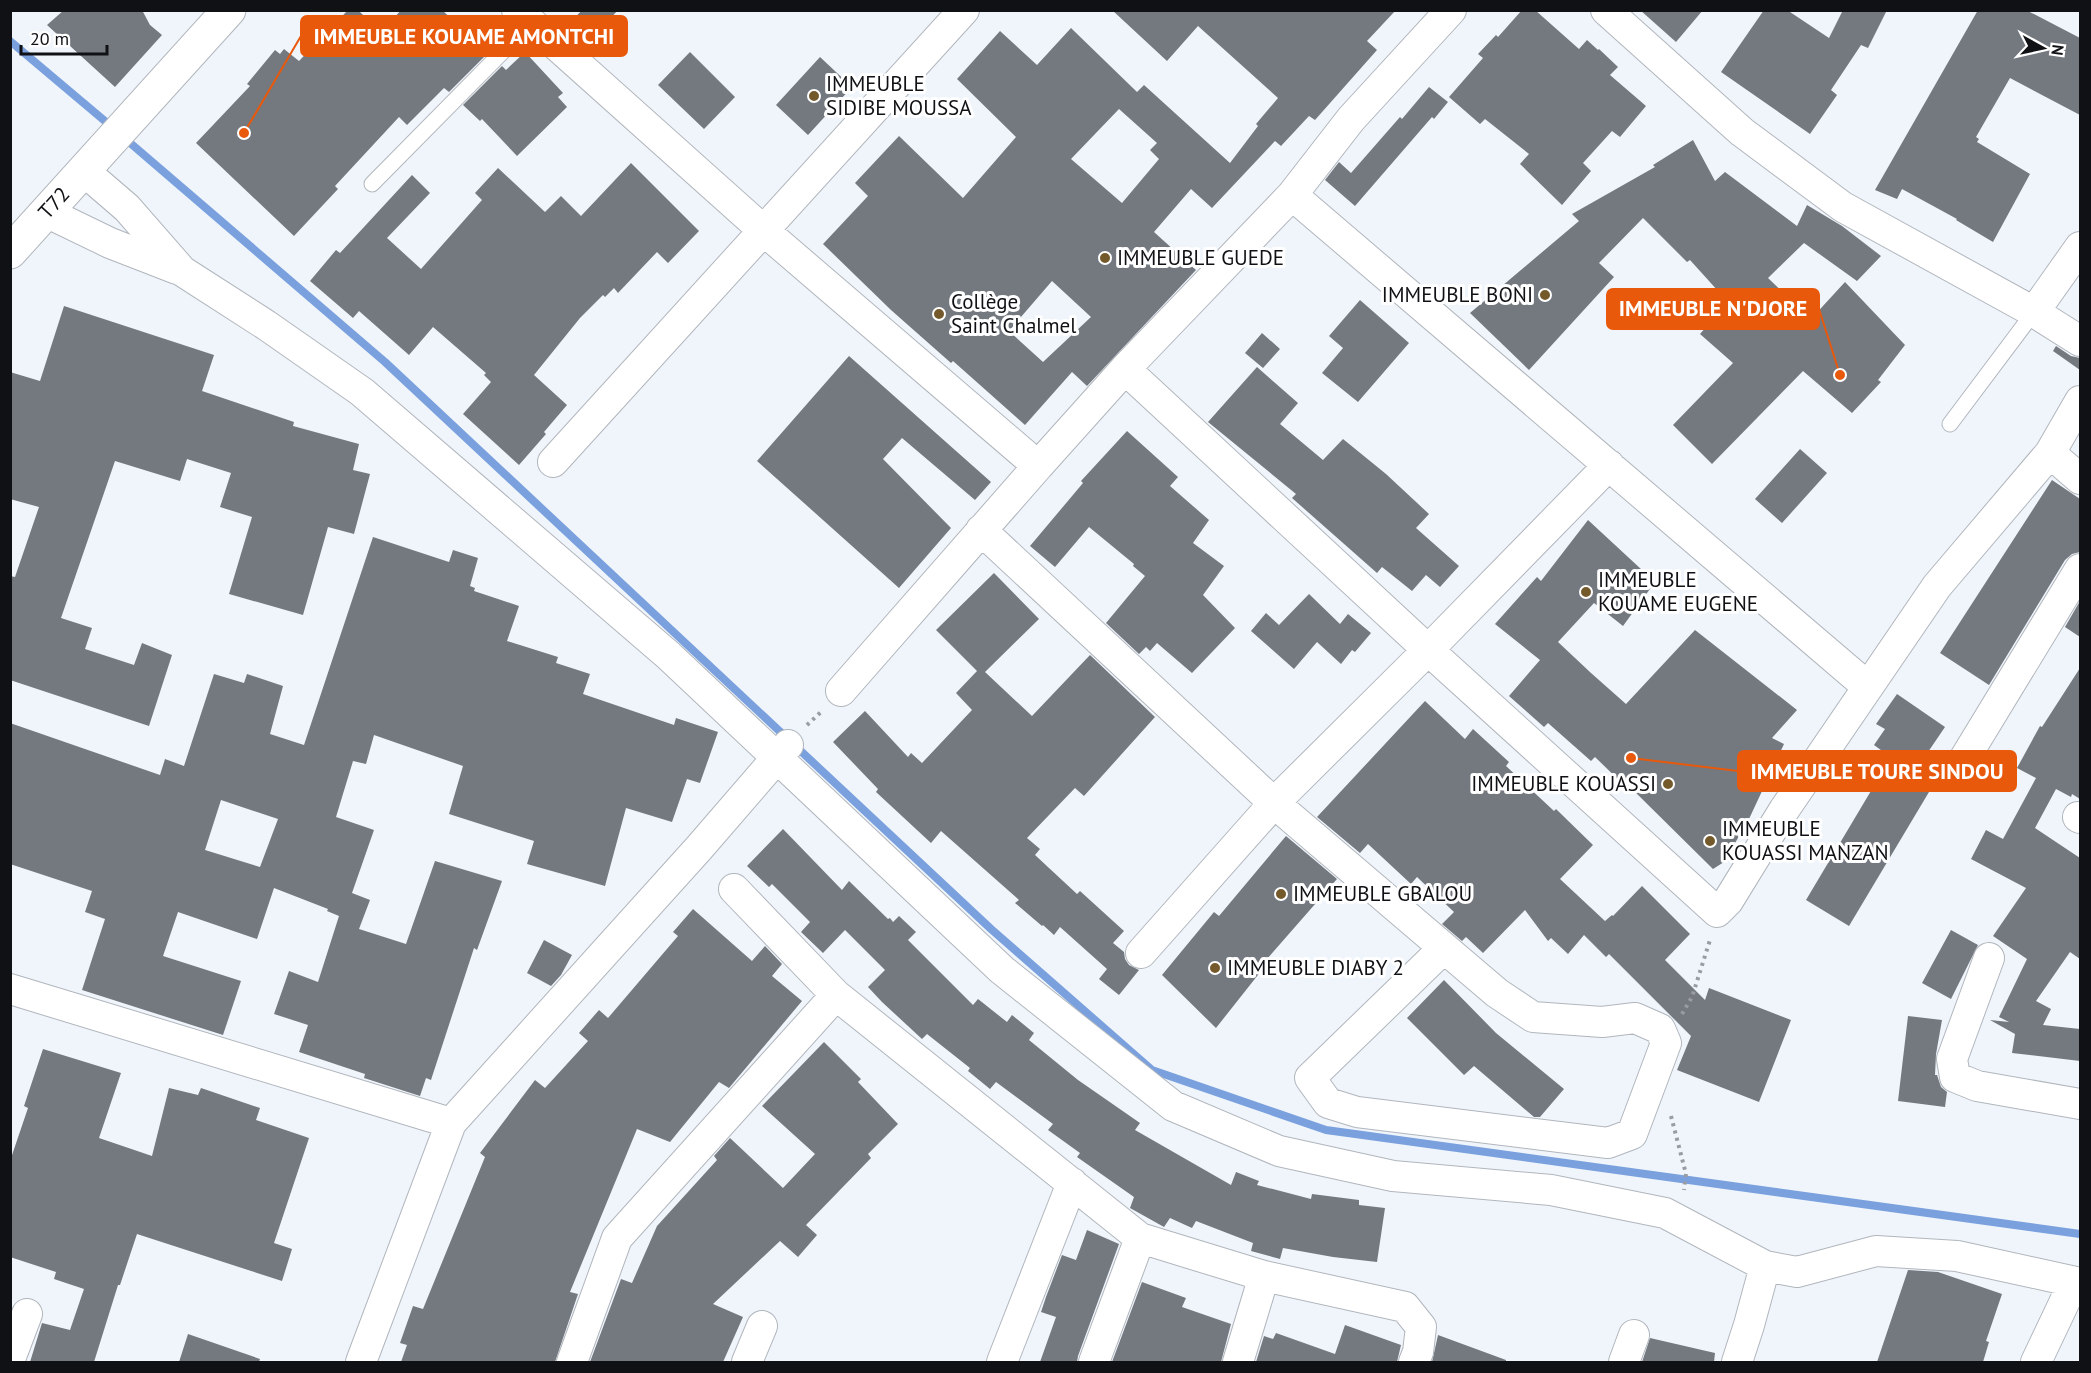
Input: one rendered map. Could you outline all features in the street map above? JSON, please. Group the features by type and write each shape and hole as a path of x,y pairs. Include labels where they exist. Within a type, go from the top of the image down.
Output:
{"street":[{"name":"T72","path":"10,252 229,10"},
{"path":"554,462 964,10"},
{"path":"841,691 1125,369 1292,195 1351,119 1451,10"},
{"path":"1606,10 1742,132 1843,207 2034,312 2080,341"},
{"path":"524,17 764,230 1038,466"},
{"path":"91,162 127,208 182,271"},
{"path":"1292,195 1868,687"},
{"path":"46,212 110,243 182,271 266,325 362,392 783,751 1002,970 1173,1106 1279,1151 1392,1176 1551,1190 1665,1213 1765,1266 1797,1272 1876,1251 1957,1256 2077,1282 2036,1362"},
{"path":"2034,312 2080,247"},
{"path":"1125,369 1428,650 1717,912 1728,901 1784,810 1937,586 2050,453 2080,401"},
{"path":"2050,453 2080,479"},
{"path":"1141,953 1274,803 1609,465"},
{"path":"981,530 1274,803 1497,993 1533,1017 1602,1022 1635,1018 1660,1029 1666,1043 1632,1134 1608,1143 1357,1112 1328,1103 1310,1078 1444,948"},
{"path":"1960,766 2080,569"},
{"path":"361,1362 452,1123 783,751"},
{"path":"734,889 836,995 1140,1238 1264,1276 1405,1307 1421,1327 1418,1352 1414,1362"},
{"path":"1989,958 1952,1059 1955,1077 1977,1086 2080,1104"},
{"path":"10,989 452,1123"},
{"path":"572,1362 617,1238 836,995"},
{"path":"1002,1362 1072,1183"},
{"path":"1094,1362 1140,1238"},
{"path":"1737,1362 1765,1266"},
{"path":"1238,1362 1264,1276"},
{"path":"10,1359 27,1314"},
{"path":"747,1362 762,1326"},
{"path":"1624,1362 1634,1335"}],"lane":[{"path":"372,183 524,17"},
{"path":"1950,424 2034,312"}],"path":[{"path":"783,751 841,691"}],"building":[{"path":"64,10 142,10 150,25 162,35 115,87 47,25"},
{"path":"348,10 358,10 381,33 401,10 442,10 488,53 449,92 444,88 407,125 399,117 335,186 338,189 294,236 196,143 250,86 247,84 275,50 280,54 284,49 299,61"},
{"path":"582,10 618,10 590,41 570,23"},
{"path":"1112,10 1396,10 1367,41 1377,50 1315,120 1309,116 1281,146 1275,141 1212,208 1191,189 1154,232 1196,270 1087,386 1072,372 1025,425 891,310 823,244 868,196 855,183 899,136 963,198 1016,137 957,79 1000,31 1037,65 1071,28 1137,92 1144,85 1230,163 1258,126 1256,124 1278,98 1198,26 1167,61","holes":["1119,109 1157,143 1150,150 1159,159 1122,203 1071,159","1052,281 1091,317 1043,362 1009,331"]},
{"path":"1522,10 1535,10 1579,49 1587,40 1599,49 1618,67 1610,75 1646,106 1620,137 1612,131 1583,163 1591,171 1562,205 1520,164 1529,154 1485,119 1480,124 1449,97 1483,58 1478,54 1496,35 1498,37"},
{"path":"1640,10 1703,10 1676,42"},
{"path":"1764,10 1787,10 1829,38 1843,10 1887,10 1868,48 1861,45 1831,90 1837,95 1810,134 1721,72"},
{"path":"1978,10 2026,10 2080,38 2080,115 2010,78 1976,137 1979,139 1977,142 2030,174 1993,242 1902,189 1897,199 1875,190"},
{"path":"525,52 563,93 558,97 567,107 517,156 482,119 480,121 463,105 502,66 506,70"},
{"path":"690,52 735,97 704,129 658,85"},
{"name":"IMMEUBLE SIDIBE MOUSSA","path":"820,57 852,87 808,135 776,105"},
{"path":"1429,87 1448,102 1434,119 1432,117 1355,206 1325,180 1339,162 1351,173"},
{"path":"1693,140 1715,181 1725,172 1797,226 1807,205 1842,226 1881,256 1857,281 1804,243 1768,278 1811,319 1845,282 1905,345 1878,380 1881,382 1852,413 1803,371 1712,464 1673,425 1733,363 1700,334 1728,302 1690,260 1687,262 1643,218 1599,263 1614,277 1529,370 1470,313 1579,221 1572,214 1655,167 1653,165"},
{"path":"631,163 699,231 668,263 657,252 618,293 614,288 605,297 603,295 580,318 534,375 567,405 519,465 463,414 491,382 484,375 486,373 433,327 409,355 359,311 353,318 310,281 336,250 340,253 412,175 430,193 387,238 421,269 482,200 475,193 498,168 545,212 561,196 581,216"},
{"path":"1360,300 1409,343 1358,402 1322,373 1343,348 1329,336"},
{"path":"64,306 214,355 202,391 294,422 293,426 359,444 353,470 370,474 354,534 328,527 303,615 229,594 252,517 220,507 231,473 187,459 180,481 115,461 61,618 92,628 85,649 134,665 142,643 172,655 149,726 10,680 10,576 15,577 39,507 10,499 10,372 40,381"},
{"path":"1262,333 1280,349 1263,368 1245,353"},
{"path":"2056,346 2071,356 2080,358 2080,370 2053,351"},
{"path":"849,356 991,482 975,500 902,438 883,459 951,528 899,588 757,461"},
{"path":"1257,367 1298,403 1280,424 1323,460 1343,439 1386,474 1429,514 1416,528 1459,566 1440,587 1426,575 1412,591 1382,567 1377,573 1292,498 1296,494 1208,422"},
{"path":"1127,431 1178,477 1170,486 1209,520 1193,543 1224,566 1203,595 1235,628 1192,673 1157,643 1150,651 1146,647 1139,654 1106,623 1145,576 1089,527 1055,567 1030,546 1083,483 1081,481"},
{"path":"1800,449 1827,473 1782,523 1755,499"},
{"path":"2052,480 2080,499 2080,552 2072,554 2065,560 1989,685 1940,653"},
{"path":"1588,520 1655,582 1623,626 1594,603 1558,642 1591,673 1626,704 1695,630 1797,710 1772,738 1784,744 1749,819 1724,862 1713,869 1630,787 1628,789 1595,757 1591,761 1548,723 1544,727 1509,696 1540,660 1495,624 1537,577 1541,581"},
{"path":"373,537 449,562 453,550 478,558 470,586 475,588 474,591 519,606 507,641 558,657 556,663 590,674 583,694 674,725 676,718 718,732 700,783 687,779 672,822 626,808 605,886 527,864 534,841 449,814 463,766 374,735 366,764 353,761 336,817 374,830 352,893 370,900 359,929 406,944 435,861 502,881 477,950 474,948 431,1080 426,1078 420,1096 364,1078 365,1074 299,1052 308,1025 274,1014 289,971 318,982 339,916 327,911 328,909 274,888 257,939 178,912 163,956 241,981 223,1035 82,990 105,919 85,912 92,891 10,864 10,723 160,775 165,759 184,766 214,674 244,683 247,674 283,686 270,734 304,745","holes":["221,800 278,819 260,867 205,850"]},
{"path":"994,573 1039,619 985,672 1032,716 1090,655 1155,717 1084,796 1075,788 1027,838 1040,849 1035,855 1077,894 1080,891 1124,931 1113,943 1124,952 1129,965 1139,970 1119,995 1099,979 1107,969 1060,927 1054,935 1042,926 1015,903 1019,900 941,831 931,843 876,792 878,789 833,742 865,711 908,757 911,753 922,763 972,710 956,693 977,671 936,630"},
{"path":"1309,594 1340,624 1348,614 1371,633 1355,652 1352,650 1341,664 1317,642 1294,669 1251,631 1266,613 1279,625"},
{"path":"2080,601 2080,637 2065,627"},
{"path":"2080,668 2080,799 2056,789 2035,828 2080,858 2080,959 2070,952 2036,1001 2051,1009 2043,1025 2080,1029 2080,1061 2012,1053 2015,1034 1990,1020 2009,1022 1999,1017 2027,959 1993,936 2026,888 1971,859 1986,830 2003,839 2036,778 2017,768 2040,726 2042,727"},
{"path":"1897,694 1945,727 1909,780 1929,792 1849,926 1806,900 1887,764 1884,762 1889,756 1874,745 1885,729 1876,724"},
{"path":"1425,701 1465,739 1473,729 1509,762 1506,766 1593,845 1560,879 1605,921 1613,916 1642,886 1690,934 1665,960 1705,1000 1709,988 1791,1020 1759,1102 1677,1070 1691,1036 1609,954 1606,957 1584,935 1568,954 1551,938 1548,941 1525,910 1483,953 1466,937 1462,941 1442,924 1454,912 1417,877 1411,884 1368,844 1360,853 1317,817"},
{"path":"783,829 842,890 849,881 888,919 890,918 893,922 899,916 916,932 908,940 973,1005 978,999 1007,1022 1012,1015 1034,1033 1029,1040 1078,1080 1140,1123 1135,1130 1231,1185 1236,1172 1259,1181 1257,1185 1311,1199 1312,1194 1359,1200 1359,1205 1385,1208 1377,1262 1283,1248 1280,1259 1251,1251 1253,1243 1196,1221 1192,1228 1170,1218 1164,1227 1130,1208 1134,1197 1077,1157 1080,1153 1048,1130 1053,1124 996,1082 990,1089 968,1071 970,1068 927,1034 922,1039 882,1002 868,987 885,970 845,930 823,953 801,932 810,922 772,884 769,887 747,866"},
{"path":"1286,836 1337,879 1267,959 1269,961 1216,1028 1162,975 1214,912 1219,916"},
{"path":"693,909 752,961 765,946 782,964 772,976 802,1001 729,1088 719,1082 670,1142 637,1129 570,1292 578,1294 555,1362 401,1362 407,1345 400,1343 413,1306 423,1309 485,1157 480,1153 535,1080 545,1088 588,1041 579,1033 599,1010 608,1018 678,936 673,932"},
{"path":"1951,930 1978,945 1951,999 1922,983"},
{"path":"544,940 572,955 561,975 551,986 527,973"},
{"path":"1444,980 1496,1033 1564,1089 1540,1117 1534,1117 1474,1066 1464,1075 1407,1018"},
{"path":"1908,1016 1942,1020 1935,1075 1941,1087 1947,1092 1945,1107 1898,1101"},
{"path":"824,1042 861,1079 858,1082 898,1124 868,1154 871,1158 806,1225 817,1235 798,1257 780,1241 713,1304 743,1317 723,1362 590,1362 621,1279 632,1283 657,1226 717,1160 714,1156 730,1138 783,1188 815,1154 762,1106"},
{"path":"43,1049 121,1073 99,1138 152,1156 169,1088 198,1095 201,1088 260,1108 256,1120 309,1138 274,1243 292,1249 282,1281 137,1234 94,1362 30,1362 42,1323 70,1330 84,1289 54,1279 56,1272 10,1257 10,1161 28,1108 24,1106"},
{"path":"1087,1230 1119,1244 1077,1362 1040,1362 1056,1317 1041,1312 1046,1297 1062,1255 1076,1260"},
{"path":"1908,1270 1938,1272 2002,1294 1986,1341 1989,1342 1983,1362 1877,1362"},
{"path":"1142,1282 1186,1298 1182,1307 1231,1324 1221,1362 1112,1362"},
{"path":"1345,1325 1401,1345 1397,1362 1256,1362 1264,1336 1273,1339 1276,1333 1335,1354"},
{"path":"188,1334 260,1359 259,1362 179,1362"},
{"path":"1438,1335 1506,1360 1506,1362 1432,1362"},
{"path":"1650,1338 1715,1353 1714,1362 1642,1362"}],"waterway":[{"path":"10,41 112,127"},
{"path":"122,136 385,362 991,929 1152,1070 1326,1130 2080,1234"}],"place":[{"name":"IMMEUBLE SIDIBE MOUSSA","path":"814,96"},
{"name":"IMMEUBLE KOUAME AMONTCHI","path":"244,133"},
{"name":"IMMEUBLE GUEDE","path":"1105,258"},
{"name":"IMMEUBLE BONI","path":"1545,295"},
{"name":"Collège Saint Chalmel","path":"939,314"},
{"name":"IMMEUBLE N'DJORE","path":"1840,375"},
{"name":"IMMEUBLE KOUAME EUGENE","path":"1586,592"},
{"name":"IMMEUBLE TOURE SINDOU","path":"1631,758"},
{"name":"IMMEUBLE KOUASSI","path":"1668,784"},
{"name":"IMMEUBLE KOUASSI MANZAN","path":"1710,841"},
{"name":"IMMEUBLE GBALOU","path":"1281,894"},
{"name":"IMMEUBLE DIABY 2","path":"1215,968"}]}
